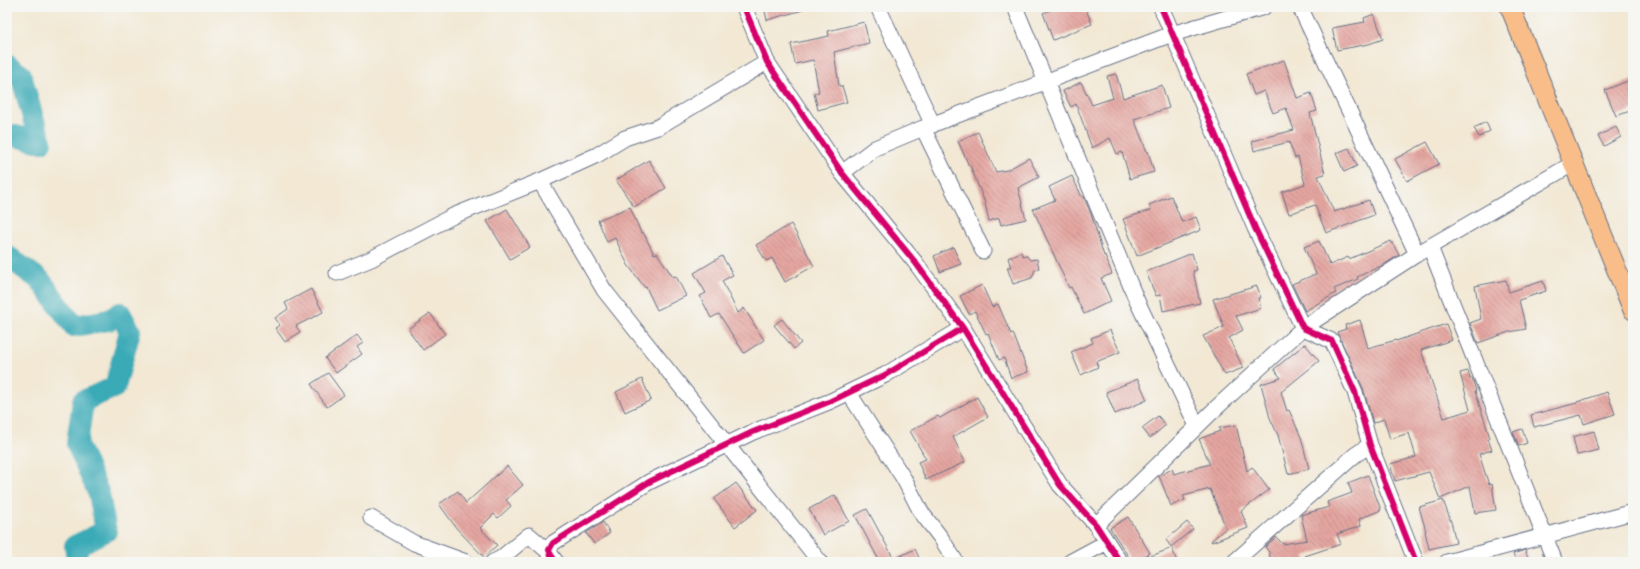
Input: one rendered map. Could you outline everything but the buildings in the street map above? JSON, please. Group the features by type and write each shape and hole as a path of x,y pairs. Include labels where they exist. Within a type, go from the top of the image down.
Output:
{"main road":[{"path":"1510,7 1633,310"},
{"path":"1521,7 1633,281"}],"street":[{"path":"744,7 767,62 842,173 915,262 963,328 1060,485 1096,525 1120,562"},
{"path":"878,7 983,251"},
{"path":"1015,7 1138,301 1197,426"},
{"path":"1161,7 1255,228 1303,328 1332,341 1355,392 1370,446 1416,562"},
{"path":"842,173 875,148 928,126 1172,34 1264,7"},
{"path":"1300,7 1423,251 1555,562"},
{"path":"337,273 371,259 453,216 540,181 597,155 625,138 658,127 767,62"},
{"path":"1096,525 1197,426 1303,328 1423,251 1574,163"},
{"path":"540,181 604,290 728,444 820,562"},
{"path":"553,557 550,547 553,543 649,482 753,432 831,402 885,375 963,328"},
{"path":"849,393 904,479 921,512 941,538 956,562"},
{"path":"1234,562 1355,455 1370,446"},
{"path":"1447,562 1633,512"},
{"path":"371,518 414,543 466,562"},
{"path":"493,562 500,559 529,535 553,557"},
{"path":"1070,562 1107,542"}],"waterway":[{"path":"7,65 21,75 41,142 7,134"},
{"path":"7,256 40,280 74,326 109,320 120,313 130,331 115,387 83,401 77,444 99,494 106,531 75,546 78,562"}],"cycle path":[{"path":"744,7 767,62 842,173 915,262 963,328 1060,485 1096,525 1120,562"},
{"path":"1161,7 1255,228 1303,328 1332,341 1355,392 1370,445 1416,562"},
{"path":"556,562 549,550 553,543 649,482 753,432 831,401 885,375 963,328"}]}
